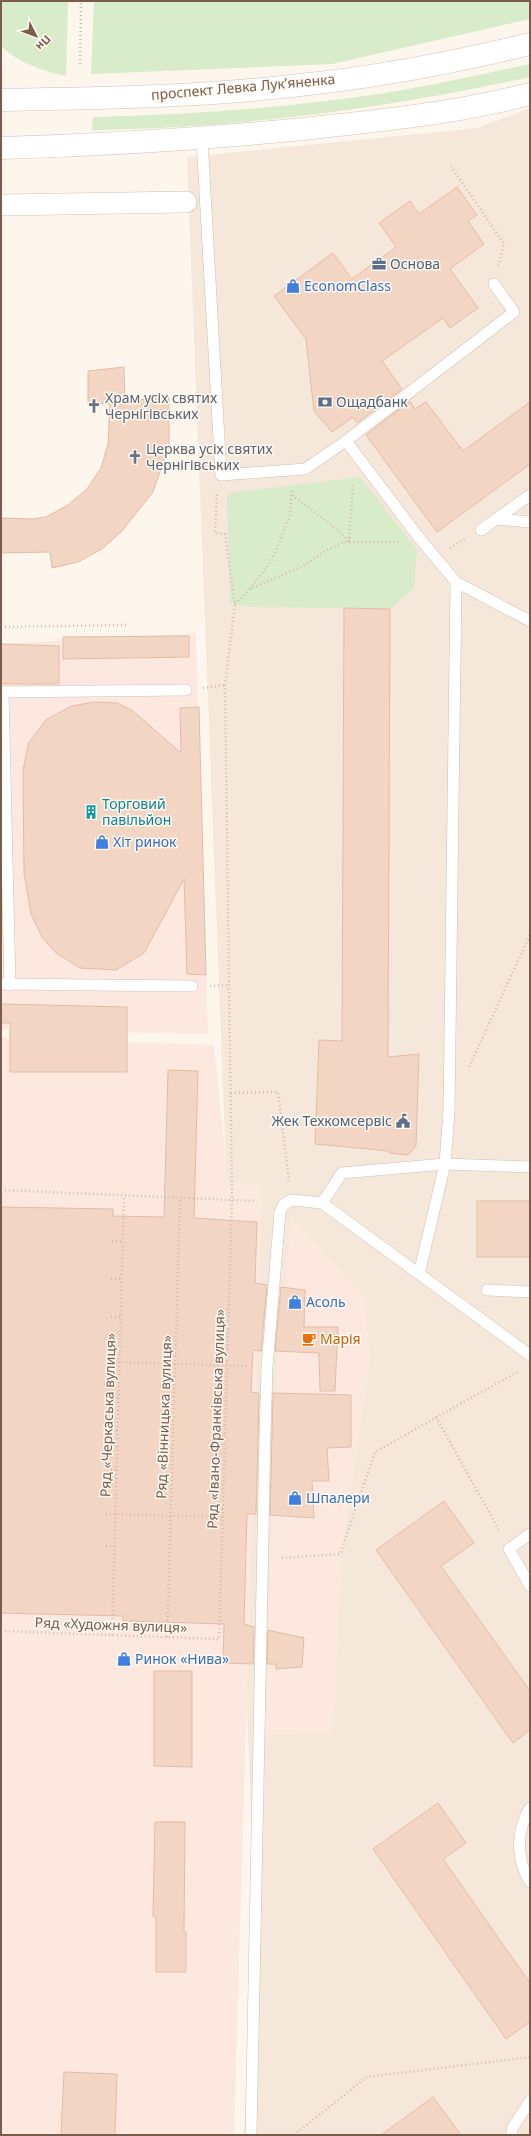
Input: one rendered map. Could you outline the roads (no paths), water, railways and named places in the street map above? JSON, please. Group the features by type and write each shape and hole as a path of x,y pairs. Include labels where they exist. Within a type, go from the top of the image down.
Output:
{"main road":[{"name":"проспект Левка Лукʼяненка","path":"1,100 210,93 300,86 390,72 530,44"},
{"path":"1,148 74,146 202,139 382,121 494,103 530,94"}],"street":[{"path":"1,205 186,202"}],"lane":[{"path":"202,139 222,475 305,469 346,441 514,312 494,284"},
{"path":"346,441 423,542 456,582 530,621"},
{"path":"480,530 530,495"},
{"path":"496,519 530,522"},
{"path":"419,1274 445,1164 449,1111 456,582"},
{"path":"186,690 2,692 6,985 192,986"},
{"path":"322,1202 342,1173 445,1164 530,1166"},
{"path":"251,2135 262,1559 268,1351 280,1212 284,1204 292,1200 322,1202 530,1355"},
{"path":"487,1290 530,1292"},
{"path":"530,1534 509,1549 530,1586"},
{"path":"530,1808 518,1840 523,1870 530,1882"},
{"path":"511,2135 513,2126 530,2101"}],"place":[{"name":"Основа","path":"379,264"},
{"name":"EconomClass","path":"293,286"},
{"name":"Ощадбанк","path":"325,402"},
{"name":"Храм усіх святих Чернігівських","path":"94,406"},
{"name":"Церква усіх святих Чернігівських","path":"135,457"},
{"name":"Торговий павільйон","path":"91,812"},
{"name":"Хіт ринок","path":"102,842"},
{"name":"Жек Техкомсервіс","path":"403,1121"},
{"name":"Асоль","path":"295,1302"},
{"name":"Марія","path":"309,1339"},
{"name":"Шпалери","path":"295,1498"},
{"name":"Ринок «Нива»","path":"124,1659"}]}
